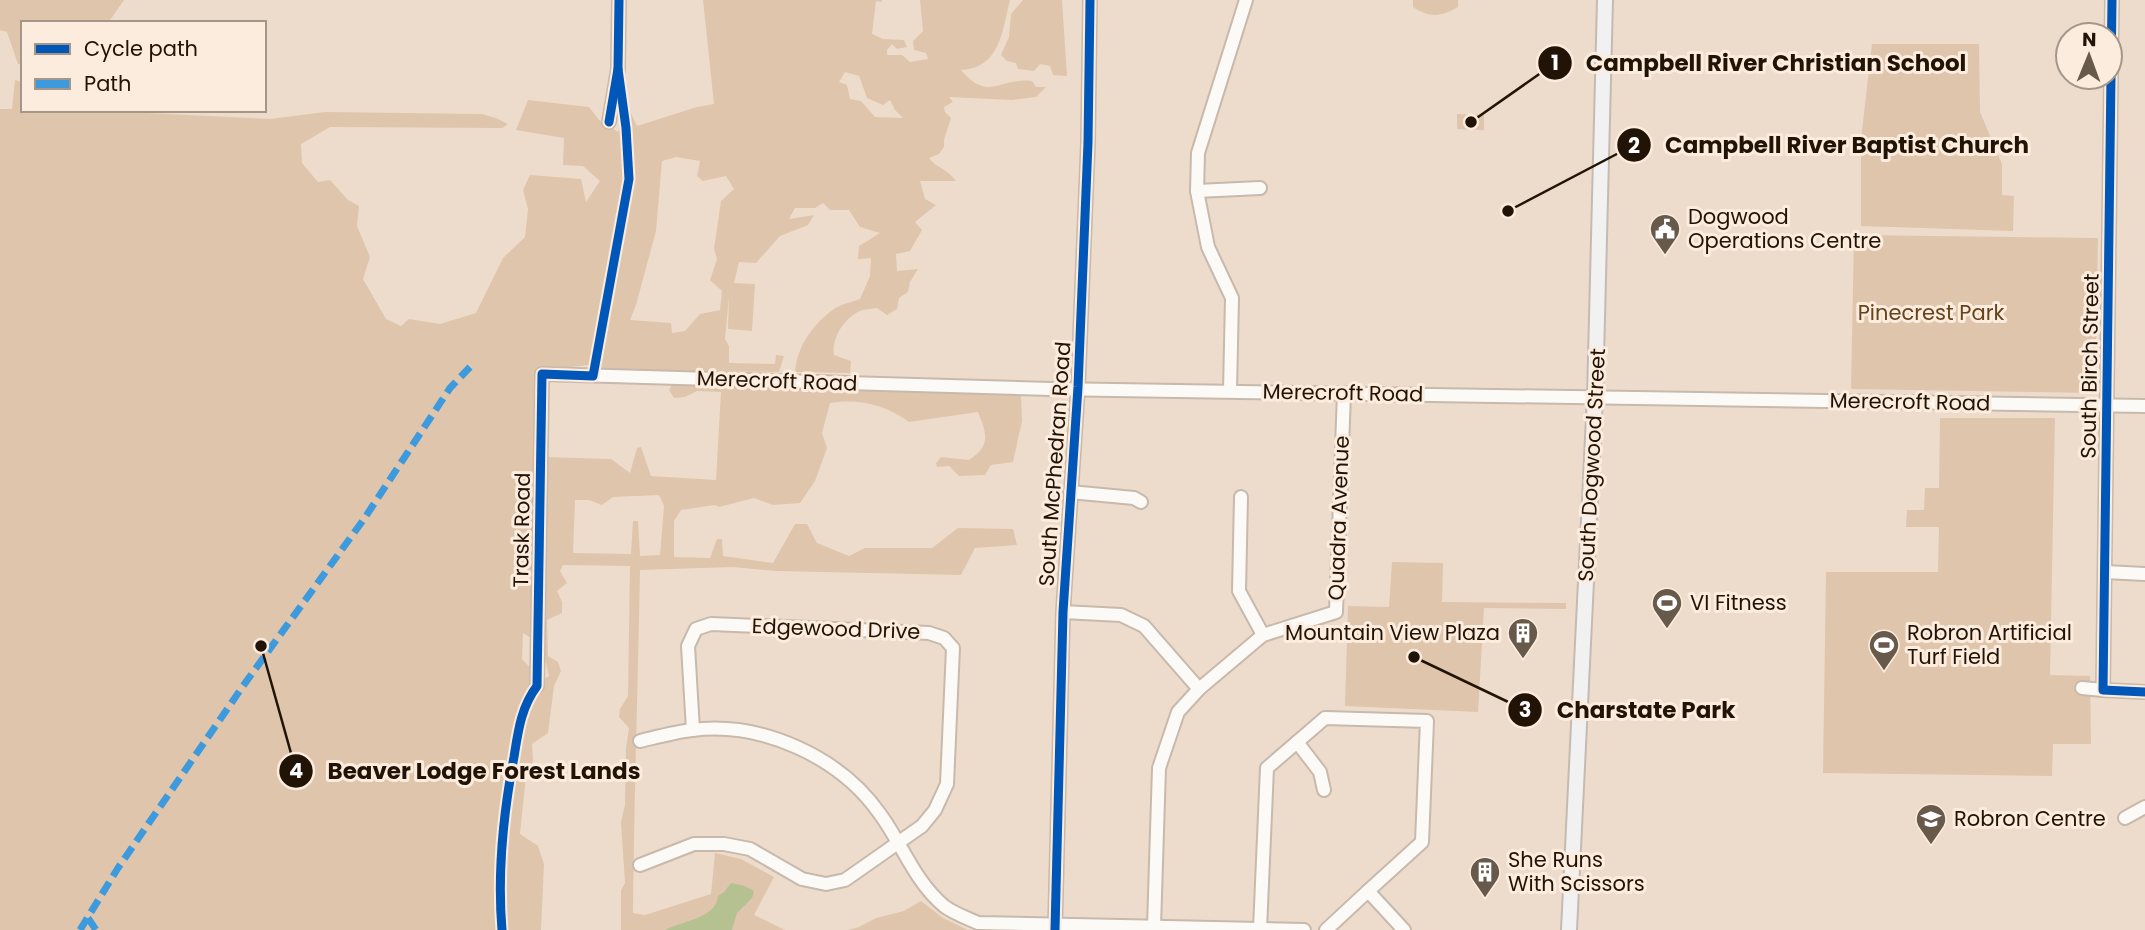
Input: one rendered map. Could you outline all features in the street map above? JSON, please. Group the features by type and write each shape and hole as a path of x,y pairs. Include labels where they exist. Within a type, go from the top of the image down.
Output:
{"main road":[{"name":"South Dogwood Street","path":"1569,930 1595,397 1605,0"}],"street":[{"path":"609,122 618,69 619,0"},
{"name":"South McPhedran Road","path":"1056,927 1063,612 1078,389 1088,143 1090,0"},
{"path":"1230,391 1232,298 1208,247 1197,191 1198,153 1246,0"},
{"name":"South Birch Street","path":"2103,690 2112,0"},
{"path":"1197,191 1260,188"},
{"name":"Merecroft Road","path":"542,374 1078,389 2145,406"},
{"name":"Trask Road","path":"537,686 542,374"},
{"name":"Quadra Avenue","path":"1154,926 1159,768 1178,712 1199,690 1263,635 1336,612 1343,393"},
{"path":"1070,492 1134,498 1141,502"},
{"path":"1241,497 1239,591 1263,635"},
{"path":"2105,572 2145,574"},
{"path":"1063,612 1121,615 1143,626 1199,690"},
{"name":"Edgewood Drive","path":"640,865 694,844 724,844 750,849 802,879 826,884 845,880 922,826 936,810 947,783 953,648 944,638 929,633 711,624 696,629 688,646 693,730"},
{"path":"2082,688 2145,692"},
{"path":"1260,929 1267,768 1325,718 1427,722 1422,842 1326,930"},
{"path":"640,741 693,730 737,730 774,738 815,755 849,779 879,811 925,887 947,908 978,923 1056,927 1154,926 1304,930"},
{"path":"1297,742 1320,772 1324,790"},
{"path":"2125,818 2145,807"},
{"path":"1368,891 1405,930"}],"green space":[{"path":"0,0 124,0 109,21 21,21 21,64 18,64 7,32 0,30"},
{"path":"703,0 882,0 876,1 872,34 883,39 904,40 907,47 897,49 892,44 887,55 902,55 910,62 928,59 926,53 914,50 913,41 923,31 920,0 1010,0 1001,36 992,55 974,68 961,70 971,80 987,87 1032,81 1036,87 1046,87 1036,97 1012,100 949,97 953,102 944,107 951,118 944,147 939,154 929,158 956,181 920,181 925,199 936,205 915,222 922,230 910,251 896,254 897,271 918,269 910,282 908,292 899,298 897,309 887,315 877,308 860,311 840,330 834,355 851,361 850,373 795,372 799,353 807,336 819,322 837,307 860,299 870,276 871,258 858,259 859,246 880,233 860,227 849,210 830,210 823,203 815,208 795,208 789,219 814,215 808,225 780,236 756,263 739,262 734,283 755,284 752,331 728,329 729,296 725,339 729,346 729,363 775,364 776,355 784,356 779,372 602,370 588,365 539,371 535,387 534,640 523,633 522,659 542,680 549,676 543,651 545,457 611,459 630,473 637,448 641,447 651,476 716,480 721,392 697,391 685,397 674,398 669,390 673,383 1021,394 1022,421 1013,462 991,465 985,475 959,476 949,466 937,467 936,463 941,457 969,460 981,450 985,433 978,412 909,422 891,411 871,404 851,401 830,403 822,433 827,448 815,481 800,503 773,505 754,498 719,507 715,505 681,510 674,521 674,557 710,558 717,539 722,539 723,556 773,563 795,524 807,524 817,543 849,556 865,548 932,548 958,528 1013,529 1017,545 975,548 961,575 776,571 733,567 640,570 633,913 645,915 711,894 715,853 741,859 774,877 754,915 785,930 621,930 621,890 625,883 621,822 625,805 629,728 619,717 620,709 628,696 630,566 563,565 560,571 567,583 557,591 562,602 562,613 547,620 548,656 558,662 561,671 554,686 548,733 532,744 533,761 526,775 520,834 538,846 544,864 541,930 0,930 0,109 12,109 15,80 21,82 21,112 125,112 270,119 325,112 482,114 508,124 502,128 330,127 301,144 302,163 318,182 330,180 348,200 359,206 357,226 370,257 363,279 386,319 401,326 409,319 440,324 476,313 503,258 525,237 528,209 523,190 530,175 581,179 586,202 600,181 583,166 563,165 564,138 516,130 528,100 589,107 599,120 618,132 628,107 637,126 714,104","holes":["845,72 859,76 867,98 883,105 890,100 903,118 875,117 861,101 850,99 847,85 839,82","676,157 700,161 697,176 703,181 726,176 734,189 721,201 714,249 717,259 710,280 722,291 720,310 700,314 685,331 672,333 671,323 630,320 656,231 662,161","659,495 664,506 660,555 640,556 638,521 633,521 631,554 573,553 575,500 589,500 602,505 613,497"]},
{"path":"1023,0 1062,0 1067,76 1053,75 1050,66 1040,64 1034,71 1018,69 1016,63 1007,61 1001,55 1009,37 1011,14"},
{"path":"1413,0 1458,0 1458,7 1446,13 1430,14 1413,7"},
{"path":"1872,44 1979,44 1980,112 2002,164 2002,195 2014,196 2013,231 1861,226 1861,139"},
{"path":"1457,114 1484,115 1484,130 1457,129"},
{"name":"Pinecrest Park","path":"1854,235 2098,238 2095,393 1851,389"},
{"path":"1940,418 2055,418 2050,675 2090,676 2091,744 2053,744 2052,776 1823,773 1826,572 1938,572 1939,527 1906,527 1907,510 1924,510 1925,488 1939,488"},
{"path":"1392,562 1443,563 1442,602 1566,603 1566,609 1484,608 1478,712 1345,706 1348,606 1389,607"},
{"path":"921,901 943,918 968,930 848,930 876,918 904,911"}],"shaded area":[{"path":"731,883 754,891 752,898 737,913 732,930 665,930 711,910 718,896"}],"marked path":[{"path":"80,930 118,868 243,686 364,519 450,388 470,367"},
{"path":"88,918 96,930"}],"cycle path":[{"path":"609,122 618,69 619,0"},
{"path":"1055,930 1063,612 1078,387 1088,143 1090,0"},
{"path":"2112,0 2103,690 2145,692"},
{"path":"502,930 501,865 507,800 521,720 527,702 537,686 542,374 593,376 629,179 618,69"}],"place":[{"name":"Campbell River Christian School","path":"1471,122"},
{"name":"Campbell River Baptist Church","path":"1508,211"},
{"name":"Dogwood Operations Centre","path":"1665,256"},
{"name":"VI Fitness","path":"1667,630"},
{"name":"Beaver Lodge Forest Lands","path":"261,646"},
{"name":"Charstate Park","path":"1414,657"},
{"name":"Mountain View Plaza","path":"1523,660"},
{"name":"Robron Artificial Turf Field","path":"1884,672"},
{"name":"Robron Centre","path":"1931,846"},
{"name":"She Runs With Scissors","path":"1485,899"}]}
